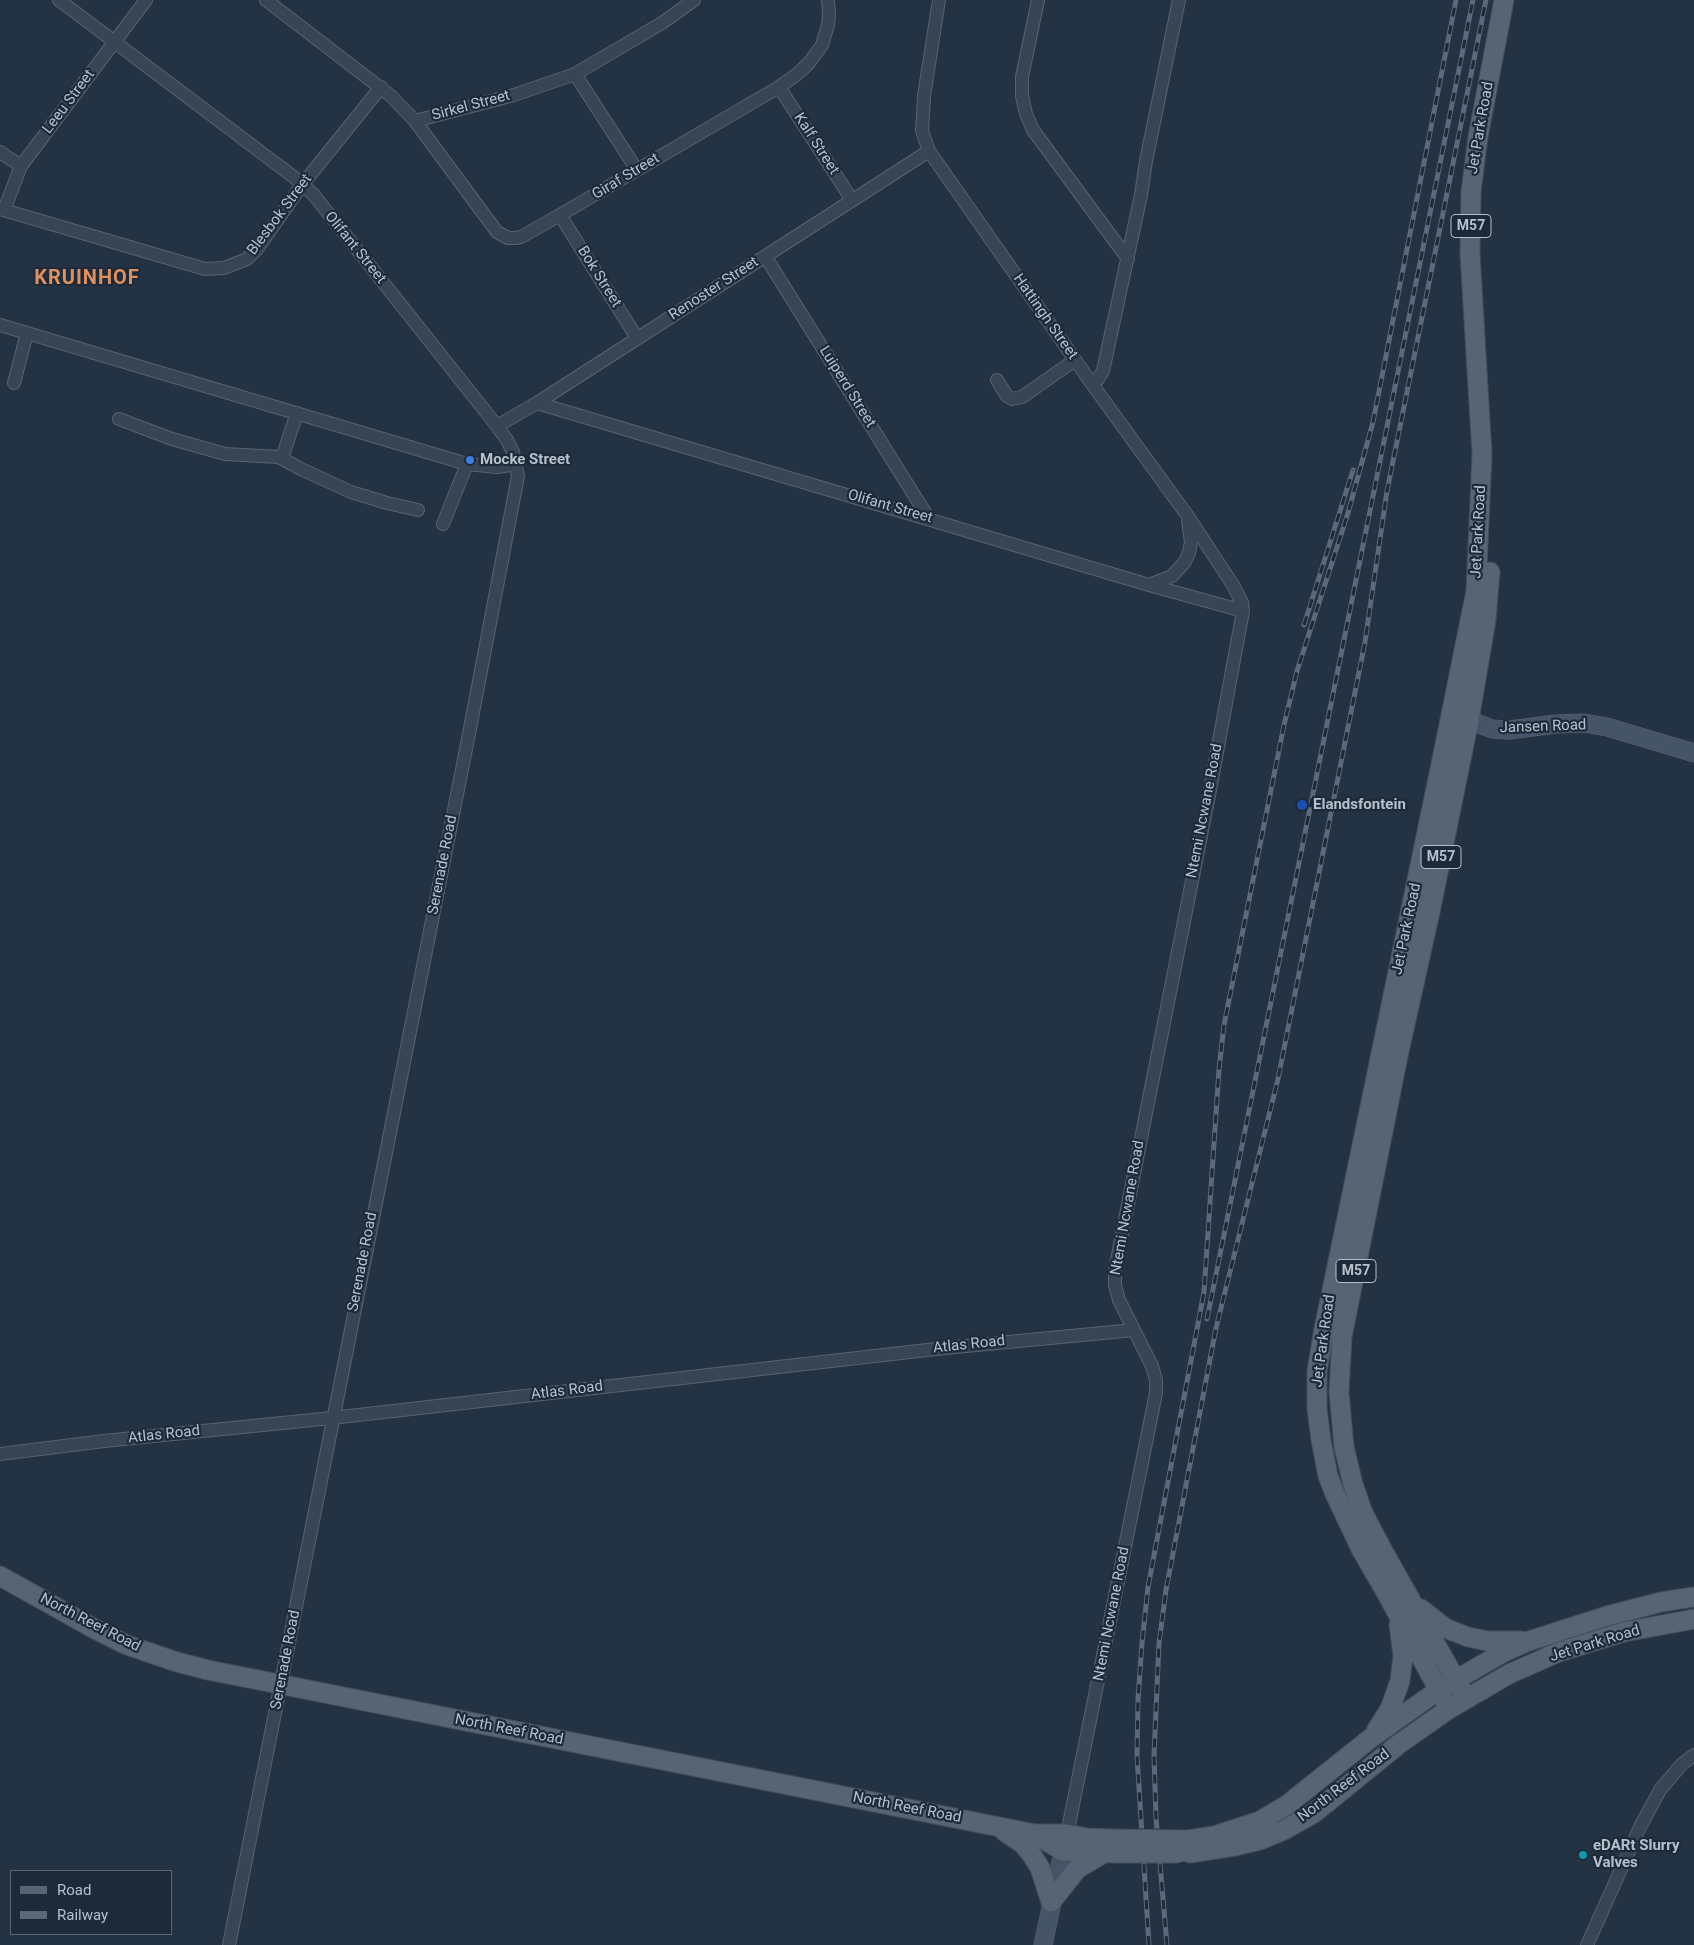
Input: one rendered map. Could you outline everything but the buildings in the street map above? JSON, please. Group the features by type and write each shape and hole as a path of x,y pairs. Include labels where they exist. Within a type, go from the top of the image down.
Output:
{"main road":[{"name":"Jet Park Road","path":"1504,0 1478,137 1471,192 1470,254 1482,454 1476,590 1460,718 1428,921 1398,1056 1342,1337 1340,1418 1344,1447 1353,1484 1363,1513 1466,1698 1509,1674 1560,1652 1624,1632 1694,1619"},
{"name":"Jet Park Road","path":"1449,1709 1440,1689 1342,1512 1328,1476 1317,1409 1317,1371 1324,1329 1460,718 1486,620 1491,545 1489,449 1478,261 1479,184 1485,136 1512,0"},
{"name":"North Reef Road","path":"0,1576 93,1628 127,1644 200,1668 996,1825 1065,1842 1087,1838 1111,1848 1235,1846 1260,1840 1284,1830 1314,1813 1399,1744 1466,1698"},
{"name":"Jet Park Road","path":"1456,1679 1504,1652 1530,1641 1607,1616 1662,1602 1694,1597"},
{"path":"1414,1604 1445,1628 1468,1637 1490,1641 1530,1641"},
{"path":"1371,1738 1390,1709 1400,1681 1402,1656 1397,1612"},
{"name":"North Reef Road","path":"1189,1846 1260,1821 1294,1800 1371,1738 1456,1679"},
{"path":"996,1825 1023,1844 1032,1855 1040,1868 1051,1902"},
{"path":"1051,1902 1077,1869 1111,1848"}],"street":[{"name":"Olifant Street","path":"59,0 302,184 497,426 507,440 516,464 518,476 498,580"},
{"name":"Leeu Street","path":"2,210 21,166 146,0"},
{"name":"Sirkel Street","path":"266,0 381,87 416,121 514,95 575,74 662,24 694,0"},
{"name":"Giraf Street","path":"416,121 497,232 508,238 521,237 779,87 809,63 822,45 828,25 828,0"},
{"name":"Hattingh Street","path":"939,0 922,115 922,132 929,151 1092,384 1187,515 1233,585 1242,603 1243,611"},
{"path":"1038,0 1022,77 1022,96 1026,114 1034,130 1128,259"},
{"path":"1092,384 1103,371 1128,259 1179,0"},
{"path":"575,74 637,170"},
{"name":"Blesbok Street","path":"2,210 205,269 215,270 236,265 247,259 257,249 302,184 381,87"},
{"name":"Kalf Street","path":"779,87 852,200"},
{"name":"Renoster Street","path":"497,426 537,403 929,151"},
{"path":"0,152 21,166"},
{"name":"Bok Street","path":"560,216 637,338"},
{"name":"Luiperd Street","path":"765,256 929,519"},
{"path":"0,325 467,464 497,467 516,464"},
{"path":"14,383 27,333"},
{"path":"997,380 1007,396 1012,399 1022,397 1075,360"},
{"name":"Olifant Street","path":"537,403 1243,611"},
{"path":"282,458 297,414"},
{"path":"119,419 172,439 225,454 282,458 301,470 351,492 418,510"},
{"path":"443,524 467,464"},
{"path":"1149,584 1172,576 1184,563 1189,553 1191,542 1187,515"},
{"name":"Serenade Road","path":"229,1945 498,580"},
{"name":"Ntemi Ncwane Road","path":"1042,1945 1065,1842 1156,1393 1156,1380 1152,1366 1122,1309 1116,1292 1116,1260 1210,790 1243,611"},
{"name":"Jansen Road","path":"1460,718 1492,729 1509,730 1556,724 1584,723 1607,727 1694,753"},
{"name":"Atlas Road","path":"0,1454 945,1348 1134,1330"},
{"path":"1587,1945 1640,1827 1660,1790 1682,1764 1694,1755"}],"railway":[{"path":"1149,1945 1137,1756 1138,1699 1142,1643 1148,1587 1204,1292 1219,1069 1224,1025 1284,725 1297,671 1348,513 1373,422 1456,0"},
{"path":"1207,1319 1473,0"},
{"path":"1167,1945 1156,1818 1154,1756 1159,1643 1166,1590 1216,1328 1278,1079 1365,642 1387,491 1486,0"},
{"path":"1304,625 1353,470"}],"place":[{"name":"Mocke Street","path":"470,460"},
{"name":"Elandsfontein","path":"1302,805"},
{"name":"eDARt Slurry Valves","path":"1583,1855"}],"district":[{"name":"KRUINHOF","path":"87,279"}]}
